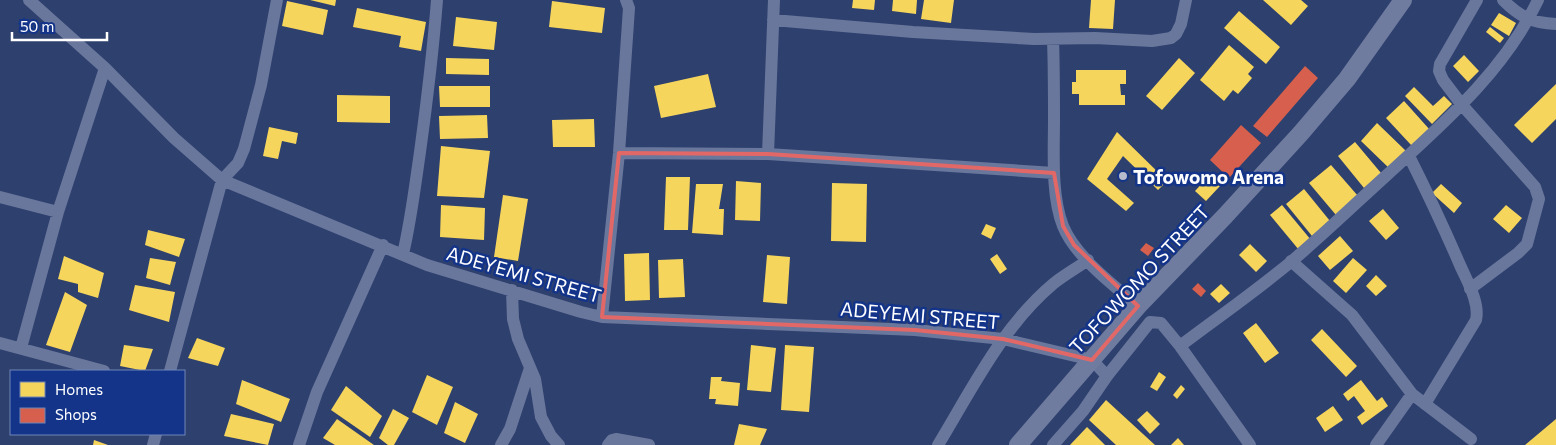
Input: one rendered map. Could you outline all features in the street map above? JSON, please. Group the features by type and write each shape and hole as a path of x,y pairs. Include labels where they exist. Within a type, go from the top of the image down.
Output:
{"street":[{"name":"ADEYEMI STREET","path":"29,0 105,68 174,138 222,180 427,264 602,317 915,330 1003,340 1092,360"},
{"path":"170,370 222,180 238,163 244,149 261,85 277,0"},
{"path":"402,254 408,232 425,113 437,0"},
{"path":"602,317 619,153 628,8 626,0"},
{"path":"768,154 774,0"},
{"path":"773,20 913,32 1053,40 1095,38 1152,41 1171,38 1176,34 1181,24 1186,0"},
{"name":"TOFOWOMO STREET","path":"1018,445 1138,306 1225,216 1306,127 1347,79 1403,0"},
{"path":"1470,290 1518,253 1526,244 1539,199 1535,187 1462,105 1442,80 1439,71 1440,64 1477,0"},
{"path":"1503,0 1512,9 1529,20 1556,24"},
{"path":"1180,346 1291,261 1409,156 1462,105 1508,51 1529,20 1538,0"},
{"path":"1053,40 1054,173 1058,206 1063,226 1074,245 1088,260 1138,306"},
{"path":"21,348 58,212 105,68"},
{"path":"619,153 768,154 1054,173"},
{"path":"1409,156 1442,222 1478,313 1476,320 1425,404"},
{"path":"0,197 58,212"},
{"path":"299,445 317,392 383,245"},
{"path":"938,445 1003,340 1026,312 1054,283 1088,260"},
{"path":"1291,261 1352,315 1412,394 1471,440"},
{"path":"512,290 513,319 518,339 535,379 541,417 551,436 559,445"},
{"path":"1053,445 1083,411 1107,376 1150,322 1161,323 1180,346 1250,445"},
{"path":"0,343 100,370"},
{"path":"1092,360 1107,376"},
{"path":"501,445 510,429 530,368"},
{"path":"1376,445 1412,394"},
{"path":"608,445 616,438 649,445"}],"highlighted area":[{"path":"619,153 768,154 1054,173 1063,226 1074,245 1138,306 1092,360 1003,339 915,330 602,317"}],"building: Homes":[{"path":"310,0 336,0 335,6"},
{"path":"853,0 875,0 874,10 852,8"},
{"path":"893,0 917,0 916,14 892,11"},
{"path":"924,0 954,0 951,23 921,19"},
{"path":"1091,0 1115,0 1113,29 1089,28"},
{"path":"1263,0 1301,0 1308,6 1291,25"},
{"path":"287,1 328,10 323,35 282,26"},
{"path":"552,1 605,8 602,33 549,27"},
{"path":"357,8 426,22 421,51 399,47 401,36 353,27"},
{"path":"1239,11 1280,47 1266,64 1224,28"},
{"path":"1499,13 1516,23 1509,36 1491,25"},
{"path":"456,17 497,22 494,50 453,46"},
{"path":"1490,27 1504,38 1500,43 1486,32"},
{"path":"1229,45 1254,67 1248,74 1252,78 1238,94 1233,90 1224,101 1200,80"},
{"path":"1464,55 1479,71 1468,82 1453,66"},
{"path":"446,58 489,59 489,75 446,74"},
{"path":"1179,58 1195,73 1162,110 1146,96"},
{"path":"1076,70 1126,70 1126,84 1120,84 1121,95 1125,95 1125,105 1079,105 1079,94 1072,94 1072,82 1076,82"},
{"path":"708,74 716,107 661,118 654,86"},
{"path":"1556,84 1556,119 1532,143 1514,125"},
{"path":"439,86 490,86 490,107 440,107"},
{"path":"1414,87 1433,106 1444,96 1452,104 1432,124 1405,96"},
{"path":"337,95 390,96 390,123 337,122"},
{"path":"1404,101 1430,130 1412,146 1386,118"},
{"path":"487,115 488,138 440,139 439,116"},
{"path":"594,119 595,147 553,147 552,120"},
{"path":"1377,123 1406,151 1390,169 1361,141"},
{"path":"269,127 298,133 296,144 282,141 278,159 263,156"},
{"path":"1117,132 1167,181 1158,190 1123,156 1107,179 1134,203 1126,211 1087,179"},
{"path":"1355,142 1381,173 1364,188 1338,156"},
{"path":"441,146 490,151 484,198 437,196"},
{"path":"1331,165 1358,196 1336,215 1309,183"},
{"path":"1209,176 1220,186 1206,201 1195,191"},
{"path":"666,177 690,177 688,230 664,230"},
{"path":"736,181 761,183 760,221 735,220"},
{"path":"832,183 867,184 866,242 831,241"},
{"path":"696,184 723,184 719,209 724,209 723,235 692,233"},
{"path":"1441,184 1462,203 1454,213 1432,193"},
{"path":"1304,189 1330,221 1312,236 1286,204"},
{"path":"503,195 528,199 518,261 494,257"},
{"path":"441,205 485,208 484,240 440,237"},
{"path":"1282,205 1311,240 1299,250 1270,215"},
{"path":"1506,205 1522,218 1509,233 1493,219"},
{"path":"1383,209 1399,228 1386,240 1369,221"},
{"path":"986,224 996,228 991,239 981,234"},
{"path":"148,230 185,239 179,257 145,245"},
{"path":"1340,236 1353,251 1330,270 1318,256"},
{"path":"1250,244 1267,261 1256,272 1239,255"},
{"path":"649,253 650,300 625,301 624,254"},
{"path":"997,254 1007,269 1000,274 990,259"},
{"path":"767,255 790,257 787,304 763,302"},
{"path":"64,256 104,273 98,298 78,292 78,284 58,279"},
{"path":"150,258 176,262 170,285 146,278"},
{"path":"1353,258 1367,270 1346,293 1333,281"},
{"path":"683,259 685,297 659,298 658,260"},
{"path":"1376,275 1387,286 1376,296 1366,286"},
{"path":"1221,284 1230,293 1219,303 1210,294"},
{"path":"135,285 175,292 169,322 129,310"},
{"path":"65,292 87,305 70,352 46,345"},
{"path":"1256,323 1279,353 1265,363 1243,333"},
{"path":"1322,329 1357,366 1346,377 1311,340"},
{"path":"197,338 225,348 218,366 188,358"},
{"path":"124,345 153,349 145,370 120,366"},
{"path":"751,345 776,348 771,392 747,390"},
{"path":"785,345 814,347 809,412 781,410"},
{"path":"1159,372 1166,377 1157,391 1150,387"},
{"path":"427,375 453,387 437,425 412,412"},
{"path":"711,377 722,377 721,381 740,383 738,406 715,404 716,399 709,399"},
{"path":"242,380 290,399 281,422 236,404"},
{"path":"1361,380 1377,401 1382,397 1388,406 1362,425 1357,417 1365,411 1354,396 1348,401 1343,394"},
{"path":"1181,385 1185,389 1177,399 1173,395"},
{"path":"346,386 382,416 370,437 331,410"},
{"path":"1106,400 1155,445 1116,445 1089,420"},
{"path":"455,402 478,414 465,443 444,433"},
{"path":"1333,406 1343,420 1325,432 1316,418"},
{"path":"393,409 409,418 394,445 388,445 379,438"},
{"path":"1147,411 1160,424 1150,434 1137,420"},
{"path":"231,414 274,424 268,445 224,436"},
{"path":"337,419 374,445 335,445 323,438"},
{"path":"1556,419 1556,445 1525,445"},
{"path":"739,424 767,429 760,445 734,445"},
{"path":"1087,427 1105,445 1070,445"},
{"path":"1178,438 1184,445 1171,445"},
{"path":"94,440 108,445 93,445"}],"building: Shops":[{"path":"1305,66 1318,78 1267,137 1253,126"},
{"path":"1241,125 1261,143 1229,178 1210,160"},
{"path":"1146,243 1154,248 1148,256 1140,250"},
{"path":"1198,283 1206,291 1201,297 1192,289"}],"place":[{"name":"Tofowomo Arena","path":"1123,176"}]}
